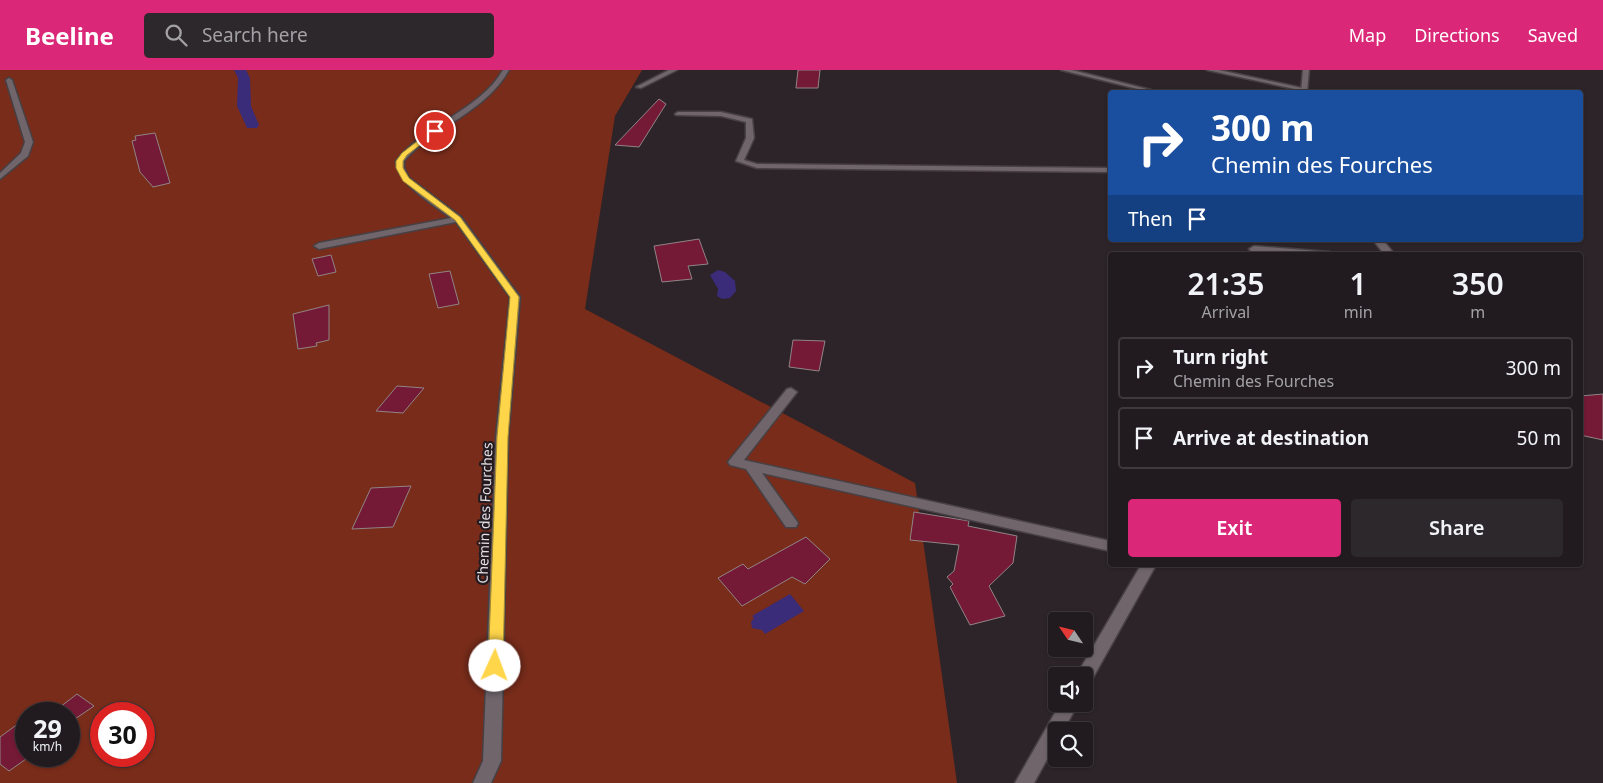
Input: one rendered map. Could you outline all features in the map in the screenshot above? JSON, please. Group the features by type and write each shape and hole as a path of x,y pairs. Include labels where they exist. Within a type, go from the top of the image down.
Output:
{"street":[{"name":"Chemin des Fourches","path":"482,783 492,761 502,437 515,297 458,219 406,179 400,168 400,161 416,144 498,86 506,70"},
{"path":"638,87 674,70"},
{"path":"1064,70 1148,90"},
{"path":"1210,70 1300,90"},
{"path":"1304,90 1306,70"},
{"path":"0,177 25,154 29,142 9,80"},
{"path":"678,114 721,114 749,120 750,138 740,161 757,166 1108,170"},
{"path":"319,246 458,219"},
{"path":"1380,242 1388,252"},
{"path":"1254,249 1292,252"},
{"path":"791,392 735,462 1108,546"},
{"path":"750,465 791,523"},
{"path":"1090,667 1148,567"},
{"path":"1024,783 1064,712"}],"shaded area":[{"path":"0,70 642,70 615,116 585,309 915,483 957,783 0,783"},
{"path":"718,270 725,272 735,281 736,291 730,298 722,299 717,296 718,289 710,275"},
{"path":"790,594 804,611 765,634 762,630 752,628 751,622 754,618 752,616"}],"building":[{"path":"798,70 820,70 818,88 796,88"},
{"path":"659,99 666,104 639,147 615,145"},
{"path":"155,133 170,183 153,187 140,172 132,141 136,140 135,136"},
{"path":"699,239 708,264 688,266 692,279 662,282 654,246"},
{"path":"331,255 336,272 318,276 312,259"},
{"path":"450,271 459,304 438,308 429,274"},
{"path":"329,305 329,340 316,343 317,346 298,349 293,314"},
{"path":"793,340 825,341 819,371 789,367"},
{"path":"397,386 424,388 403,413 376,411"},
{"path":"1603,394 1603,440 1583,436 1583,396"},
{"path":"411,486 393,527 352,529 371,488"},
{"path":"914,512 969,521 968,526 1017,536 1013,563 989,586 1005,616 970,625 950,587 953,584 947,577 954,571 959,545 910,540"},
{"path":"806,537 830,559 805,584 792,577 742,606 718,578 743,564 748,569"},
{"path":"77,694 90,703 90,709 80,716 80,702 67,702"},
{"path":"15,726 15,767 9,771 0,764 0,737"}],"waterway":[{"path":"240,70 244,78 244,106 252,125"}],"route":[{"path":"435,131 404,154 400,161 400,168 406,179 458,219 515,297 502,437 495,666"}]}
